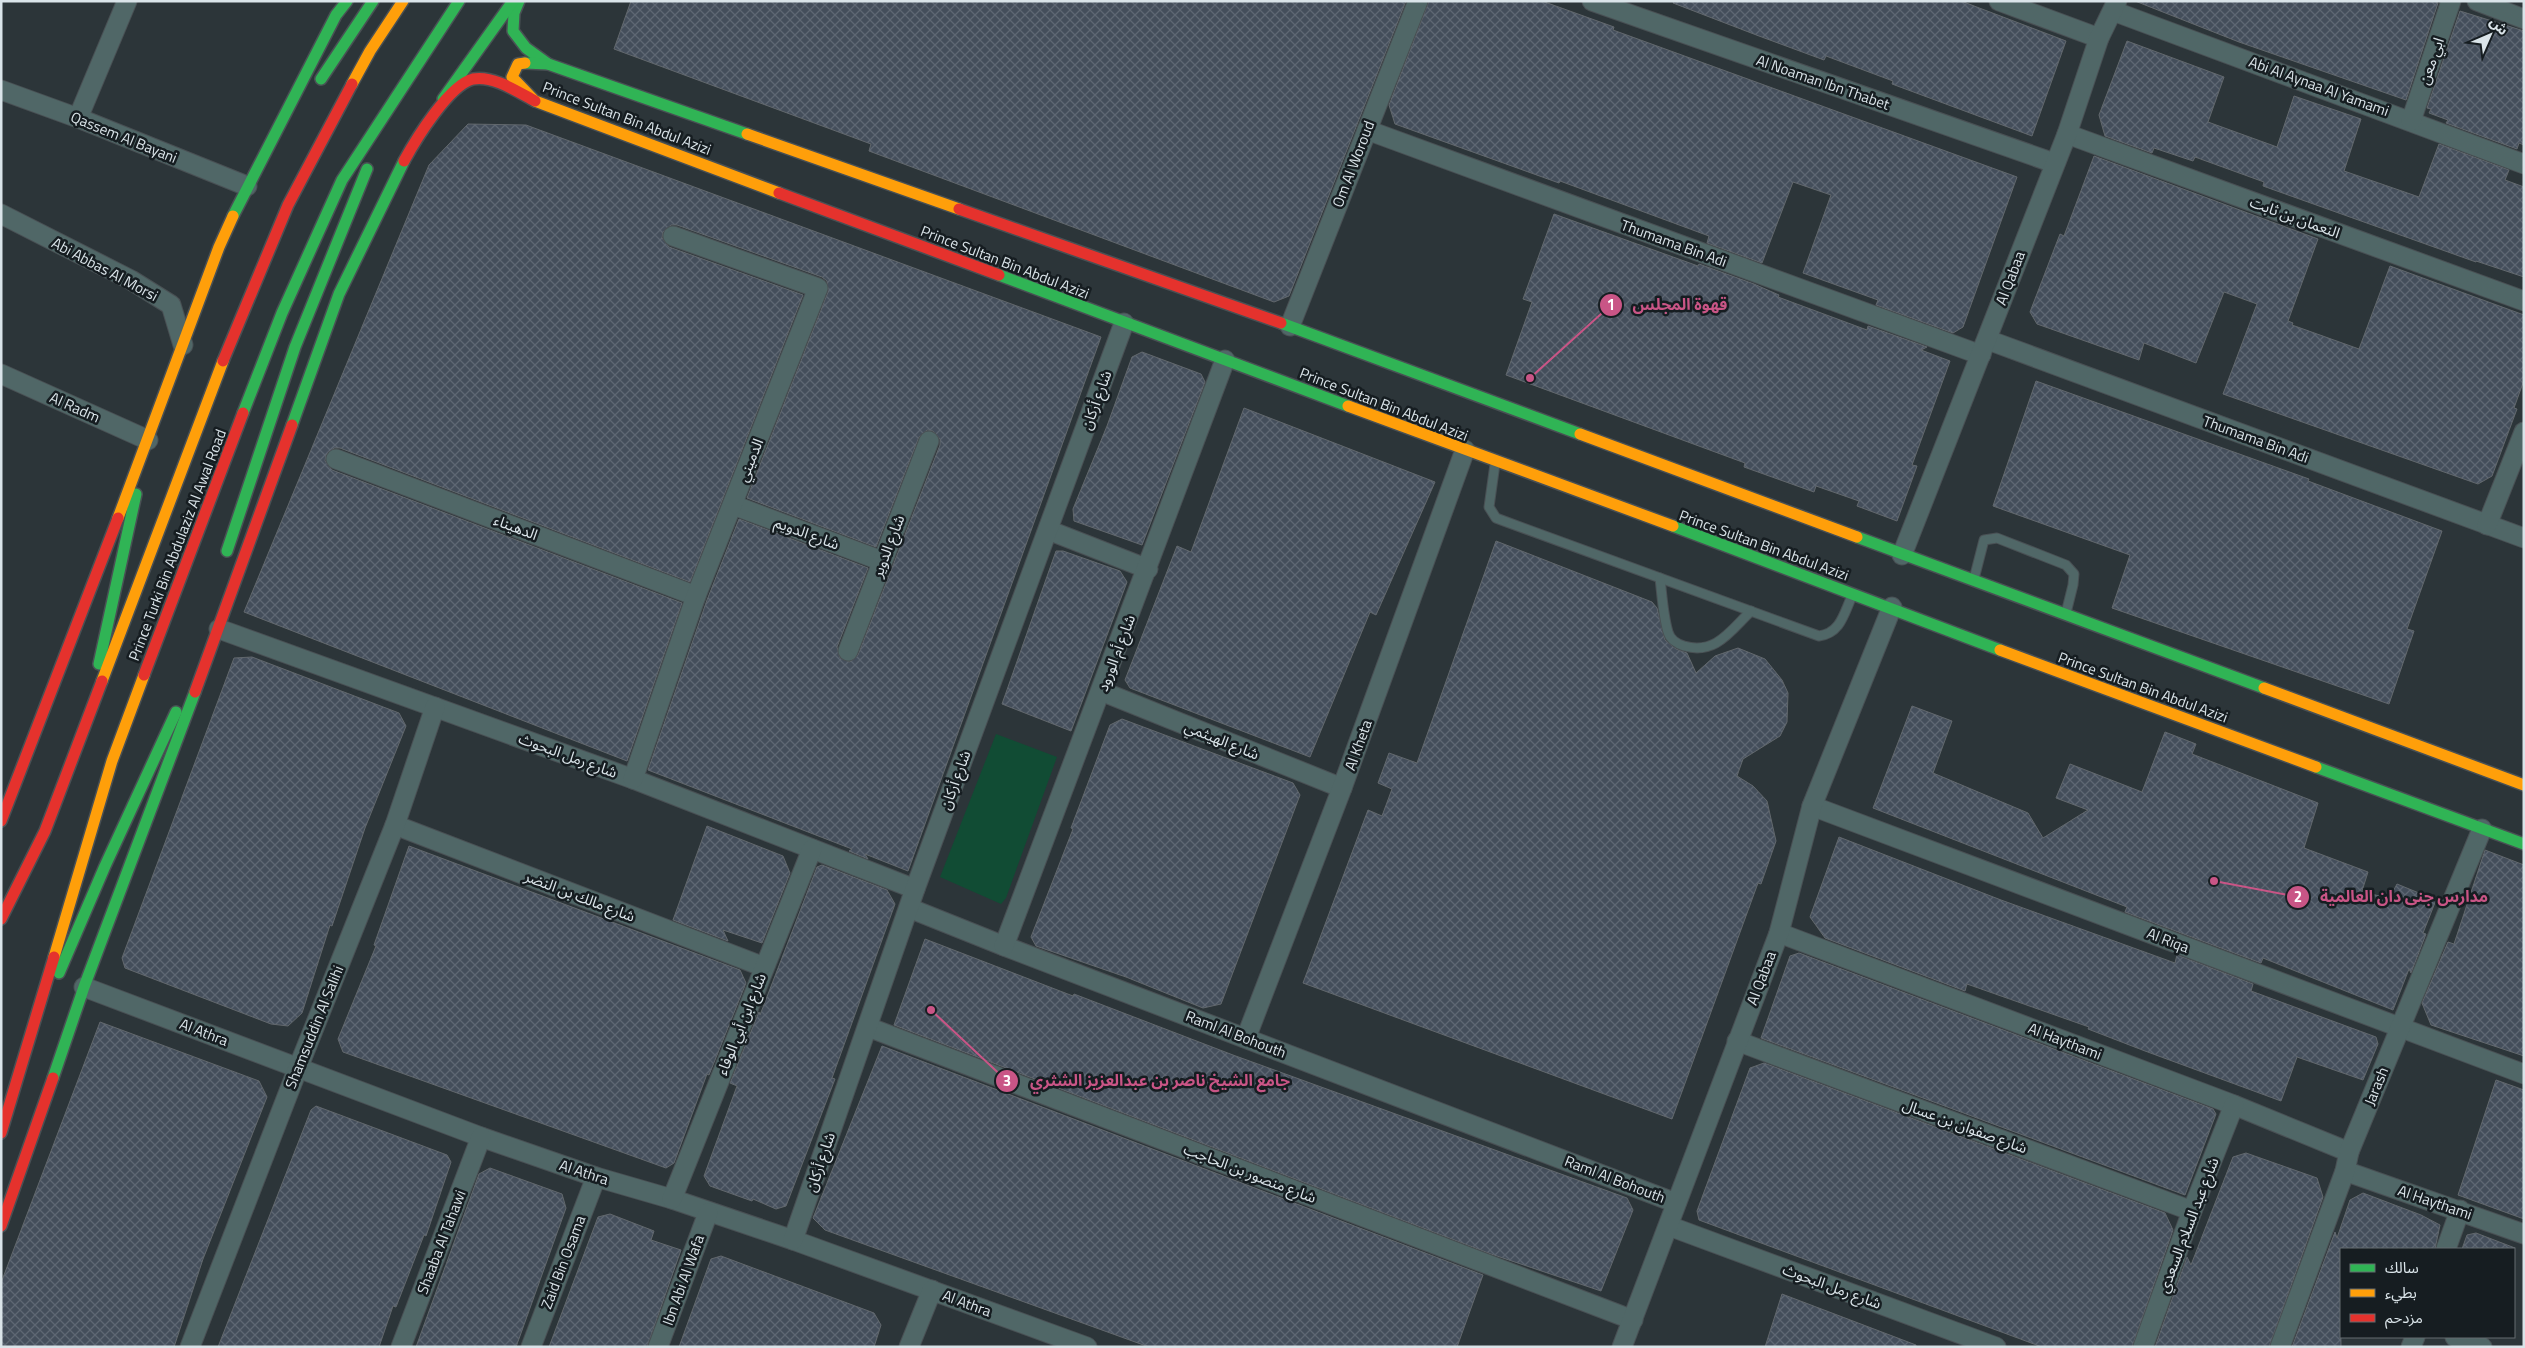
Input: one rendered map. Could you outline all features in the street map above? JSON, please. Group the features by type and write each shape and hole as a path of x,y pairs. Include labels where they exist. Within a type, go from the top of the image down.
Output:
{"main road":[{"path":"1,821 148,440 219,247 247,186 333,21 347,1"},
{"path":"316,88 373,1"},
{"name":"Prince Turki Bin Abdulaziz Al Awal Road","path":"1,919 45,831 224,358 288,205 370,51 403,1"},
{"path":"384,138 460,1"},
{"name":"Prince Turki Bin Abdulaziz Al Awal Road","path":"1,1133 112,761 202,518 282,313 342,180 460,1"},
{"path":"1,1226 84,987 219,629 339,294 411,148 459,74 513,1"},
{"path":"519,1 514,13 512,31 526,48 548,64"},
{"name":"Prince Sultan Bin Abdul Azizi","path":"2522,778 1973,582 1290,326 548,64 532,62 518,64 512,77 535,101 1124,323 1892,607 1973,639 2524,844"},
{"path":"411,148 454,89 474,79 497,82 535,101"},
{"path":"223,564 295,347 374,154"},
{"path":"183,345 249,207 278,156"},
{"path":"86,725 148,440"},
{"path":"1,1096 26,1050 105,866 199,662 219,629"},
{"path":"185,692 192,665"}],"street":[{"path":"78,118 127,1"},
{"name":"Om Al Woroud","path":"1290,326 1418,1"},
{"name":"Al Noaman Ibn Thabet","path":"1592,1 2054,163"},
{"path":"1999,1 2099,38"},
{"name":"ابي معن","path":"2411,121 2451,1"},
{"path":"2476,1 2524,19"},
{"name":"Al Qabaa","path":"1902,555 2054,163 2067,134 2099,38 2115,6"},
{"name":"Abi Al Aynaa Al Yamami","path":"2115,6 2524,164"},
{"name":"Qassem Al Bayani","path":"1,90 78,118 247,186"},
{"name":"Thumama Bin Adi","path":"1367,130 2524,538"},
{"name":"النعمان بن ثابت","path":"2067,134 2524,301"},
{"name":"Abi Abbas Al Morsi","path":"1,214 131,280 171,305 183,345"},
{"name":"الدميني","path":"633,779 696,596 818,288 673,236"},
{"name":"شارع أركان","path":"793,1240 914,889 1124,323"},
{"name":"شارع أم الورود","path":"1004,946 1225,360"},
{"name":"Al Radm","path":"1,374 148,440"},
{"path":"2487,525 2524,432"},
{"name":"شارع الدوير","path":"848,651 929,441"},
{"name":"Al Kheta","path":"1246,1038 1342,788 1465,450"},
{"name":"الدهيناء","path":"336,459 696,596"},
{"name":"شارع الدويم","path":"733,505 882,561"},
{"path":"1048,530 1148,568"},
{"name":"Al Qabaa","path":"1622,1347 1778,933 1812,806 1892,607"},
{"name":"شارع رمل البحوث","path":"219,629 633,779 914,889"},
{"name":"شارع الهيثمي","path":"1101,691 1342,788"},
{"name":"Shamsuddin Al Salihi","path":"190,1347 395,825 435,707"},
{"name":"Al Riqa","path":"1812,806 2524,1074"},
{"name":"شارع مالك بن النضر","path":"395,825 764,967"},
{"name":"Jarash","path":"2280,1347 2345,1171 2349,1152 2482,829"},
{"name":"شارع ابن أبي الوفاء","path":"672,1199 812,849"},
{"name":"Raml Al Bohouth","path":"909,908 1676,1203"},
{"name":"Al Haythami","path":"1778,933 2234,1105 2349,1152"},
{"name":"Al Athra","path":"84,987 481,1137 596,1177 672,1199 708,1213 793,1240 1088,1347"},
{"name":"شارع منصور بن الحاجب","path":"868,1027 1632,1320"},
{"name":"شارع صفوان بن عسال","path":"1737,1041 2192,1211"},
{"name":"شارع عبد السلام السعدي","path":"2143,1347 2192,1211 2234,1105"},
{"name":"Shaaba Al Tahawi","path":"401,1347 481,1137"},
{"name":"Al Haythami","path":"2345,1171 2524,1234"},
{"name":"Zaid Bin Osama","path":"530,1347 596,1177"},
{"path":"2446,1248 2460,1210"},
{"name":"Ibn Abi Al Wafa","path":"658,1347 708,1213"},
{"name":"شارع رمل البحوث","path":"1669,1226 1996,1347"},
{"path":"909,1347 932,1290"},
{"path":"2458,1338 2482,1347"}],"lane":[{"path":"1495,461 1489,507 1496,518 1819,636 1828,635 1838,628 1853,594"},
{"path":"1973,582 1984,540 1997,538 2066,565 2074,574 2074,585 2066,616"},
{"path":"1660,578 1668,633 1679,645 1696,649 1707,648 1717,643 1751,611"}],"green space":[{"path":"996,734 1057,757 1006,898 1001,904 940,877"}],"building":[{"path":"631,1 1406,1 1289,296 1274,302 869,151 871,144 614,49"},
{"path":"1429,1 1542,1 1614,27 1613,30 2017,177 1963,327 1953,333 1876,305 1878,300 1803,273 1831,195 1793,182 1762,263 1707,243 1709,236 1560,181 1559,183 1395,124 1389,105"},
{"path":"1674,1 1961,1 2066,41 2032,136 1892,84 1893,81 1826,56 1824,60 1759,36 1673,3"},
{"path":"2135,1 2434,1 2438,3 2406,100 2239,42"},
{"path":"2460,11 2524,31 2524,145 2519,143 2517,149 2446,123 2448,120 2429,113 2431,109 2427,108"},
{"path":"2127,41 2224,77 2208,122 2277,147 2294,96 2361,119 2344,171 2419,197 2439,144 2509,170 2505,180 2524,187 2524,277 2476,262 2263,186 2264,182 2195,157 2193,161 2154,148 2152,153 2105,136 2099,115"},
{"path":"468,124 526,125 1101,337 908,871 865,854 868,859 849,851 852,849 648,770 707,600 739,519 868,568 837,647 840,658 850,662 858,655 940,445 940,439 933,431 927,430 919,437 876,547 747,498 828,292 827,281 822,277 677,225 671,225 663,232 662,238 669,247 803,295 690,582 340,448 334,448 326,455 325,461 332,470 682,603 627,761 244,612 429,165"},
{"path":"2094,156 2318,239 2288,321 2293,323 2292,325 2359,349 2390,266 2524,315 2524,380 2514,408 2517,409 2492,476 2478,484 2223,394 2257,304 2224,292 2196,363 2144,343 2139,360 2037,324 2030,312 2060,234 2064,236"},
{"path":"1554,214 1698,266 1699,264 1754,284 1779,295 1778,297 1867,330 1868,326 1927,347 1921,350 1950,361 1912,465 1917,466 1897,521 1857,506 1859,501 1816,486 1814,492 1744,467 1745,463 1506,375 1532,302 1523,299"},
{"path":"1142,352 1201,374 1205,382 1142,545 1074,521 1073,509 1107,426 1132,357"},
{"path":"2036,381 2309,479 2308,481 2442,531 2407,629 2414,631 2389,704 2112,608 2130,555 1993,506"},
{"path":"1244,408 1435,482 1376,615 1370,612 1310,757 1130,688 1125,680 1177,546 1191,552"},
{"path":"1496,541 1652,602 1657,608 1665,640 1676,649 1687,653 1696,673 1715,656 1738,648 1765,659 1782,680 1788,693 1787,722 1780,736 1743,759 1737,776 1753,786 1767,801 1776,841 1761,884 1758,883 1672,1119 1303,983 1368,810 1382,816 1392,789 1378,783 1389,753 1417,763"},
{"path":"1056,551 1063,551 1120,571 1127,582 1071,731 1002,704"},
{"path":"252,657 399,713 406,726 365,828 332,926 330,925 302,1013 288,1026 271,1024 125,968 122,958 234,658"},
{"path":"1912,706 1952,721 1933,773 2028,813 2043,838 2088,810 2056,798 2070,764 2142,792 2165,732 2196,744 2192,754 2318,803 2304,848 2368,872 2362,891 2389,899 2397,884 2436,900 2423,933 2426,934 2411,973 2409,969 2393,1010 2263,958 2261,963 2125,912 2127,907 1873,808"},
{"path":"1122,719 1293,783 1300,795 1221,1004 1203,1008 1126,977 1036,946 1031,937 1073,829 1071,828 1110,725"},
{"path":"707,826 783,856 790,873 762,943 723,930 728,941 673,920"},
{"path":"1839,837 2001,900 2175,963 2177,955 2253,984 2251,991 2376,1037 2378,1044 2363,1080 2297,1057 2281,1101 2145,1051 2088,1029 2089,1027 1967,984 1965,991 1825,938 1810,917"},
{"path":"409,846 740,970 746,983 709,1075 707,1074 674,1163 666,1168 343,1052 338,1039 376,946 374,945"},
{"path":"2485,850 2524,865 2524,1056 2431,1025 2422,1003 2448,942 2454,944"},
{"path":"822,865 887,890 895,904 832,1078 835,1079 786,1206 776,1209 753,1199 752,1201 710,1186 704,1176 737,1086 730,1083 759,1012 760,1015 817,867"},
{"path":"925,939 1073,996 1074,994 1233,1055 1627,1198 1633,1210 1601,1291 1491,1254 894,1025"},
{"path":"1799,953 2213,1109 2216,1114 2185,1195 1761,1038 1790,956"},
{"path":"100,1022 259,1081 267,1097 203,1259 174,1347 1,1347 1,1283"},
{"path":"882,1046 1483,1275 1457,1347 1149,1347 825,1230 813,1218"},
{"path":"1764,1063 2165,1213 2173,1230 2132,1347 2042,1347 1699,1220 1697,1211 1750,1068"},
{"path":"2496,1080 2524,1090 2524,1219 2458,1195"},
{"path":"316,1106 447,1155 451,1162 426,1236 424,1235 396,1307 393,1306 379,1347 218,1347 311,1110"},
{"path":"2246,1153 2317,1178 2323,1197 2269,1347 2155,1347 2187,1257 2191,1265 2233,1157"},
{"path":"490,1168 562,1194 566,1208 516,1347 416,1347 479,1174"},
{"path":"2363,1193 2421,1215 2440,1225 2435,1248 2340,1248 2341,1347 2292,1347 2335,1232 2337,1238 2350,1200"},
{"path":"610,1214 654,1231 651,1240 681,1250 647,1347 549,1347 598,1217"},
{"path":"2476,1233 2515,1248 2462,1248 2467,1235"},
{"path":"721,1256 874,1313 881,1325 874,1347 679,1347 711,1259"},
{"path":"1782,1294 1916,1345 1916,1347 1765,1347"}],"traffic: fast":[{"path":"233,216 336,15 347,1"},
{"path":"321,79 373,1"},
{"path":"243,413 282,313 342,180 459,1"},
{"path":"443,99 513,1"},
{"path":"519,1 514,13 513,31 526,48 548,64"},
{"path":"525,63 548,64 747,134"},
{"path":"292,425 339,294 404,161"},
{"path":"227,551 295,347 367,169"},
{"path":"999,275 1348,406"},
{"path":"1281,323 1580,434"},
{"path":"99,664 136,494"},
{"path":"1673,526 2000,650"},
{"path":"1857,537 2264,688"},
{"path":"53,1078 84,987 195,692"},
{"path":"59,973 105,866 176,712"},
{"path":"2316,767 2524,844"}],"traffic: slow":[{"path":"352,84 370,51 403,1"},
{"path":"525,63 518,64 512,77 535,101 779,193"},
{"path":"747,134 959,209"},
{"path":"118,518 219,247 233,216"},
{"path":"102,681 223,361"},
{"path":"1348,406 1673,526"},
{"path":"1580,434 1857,537"},
{"path":"2000,650 2316,767"},
{"path":"54,957 112,761 144,675"},
{"path":"2264,688 2524,785"}],"traffic: jam":[{"path":"404,161 434,114 454,91 464,83 473,79 489,79 535,101"},
{"path":"223,361 288,205 352,84"},
{"path":"779,193 999,275"},
{"path":"959,209 1281,323"},
{"path":"144,675 243,413"},
{"path":"195,692 292,425"},
{"path":"1,821 118,518"},
{"path":"1,919 45,831 102,681"},
{"path":"1,1133 54,957"},
{"path":"1,1226 53,1078"}],"place":[{"name":"قهوة المجلس","path":"1530,378"},
{"name":"مدارس جنى دان العالمية","path":"2214,881"},
{"name":"جامع الشيخ ناصر بن عبدالعزيز الشثري","path":"931,1010"}]}
